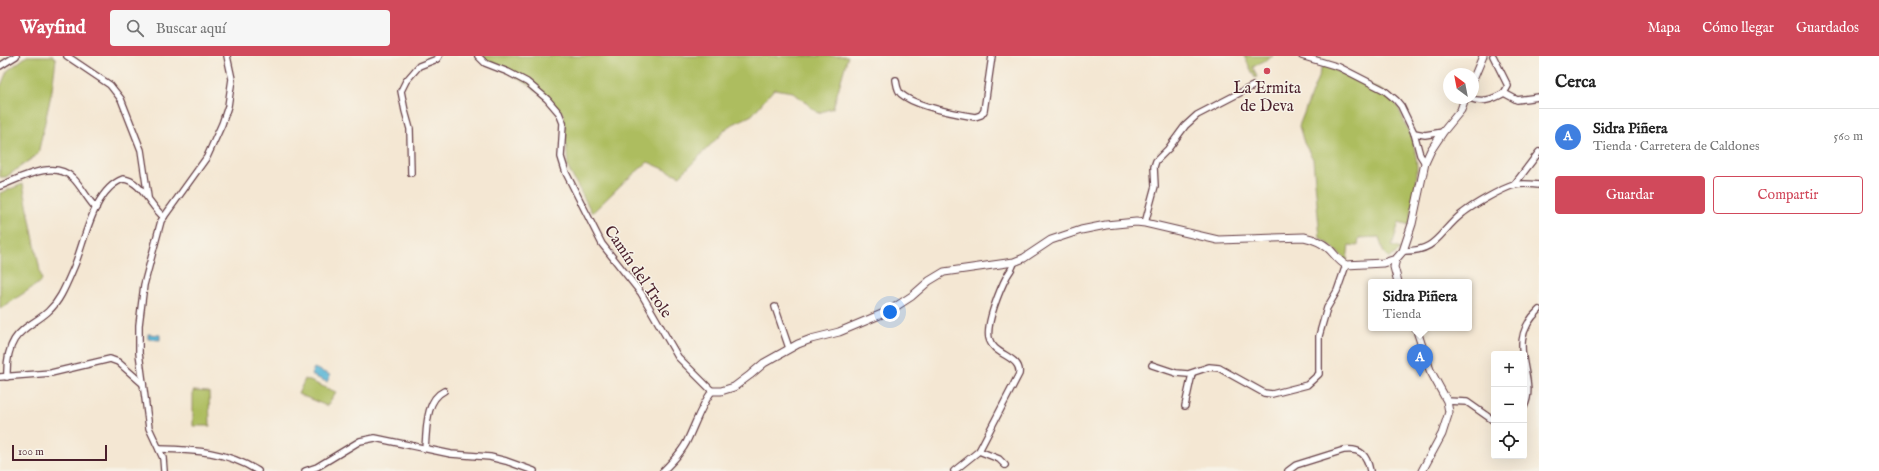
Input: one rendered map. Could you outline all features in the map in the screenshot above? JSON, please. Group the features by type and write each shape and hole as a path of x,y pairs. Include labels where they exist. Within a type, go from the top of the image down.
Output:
{"street":[{"path":"0,66 16,56"},
{"path":"66,56 110,85 121,99 141,150 148,197"},
{"path":"164,471 163,458 149,428 138,353 139,325 144,285 150,259 164,217 207,156 215,142 231,93 232,79 227,56"},
{"path":"411,173 410,129 404,111 401,90 406,81 419,66 437,59 439,56"},
{"name":"Camín del Trole","path":"478,56 485,63 508,72 527,82 547,99 559,113 563,123 561,157 566,173 602,244 641,293 678,357 712,391"},
{"path":"896,80 897,88 902,94 914,100 927,106 975,117 981,115 984,111 992,56"},
{"path":"1302,56 1339,67 1388,93 1401,106 1414,133 1420,155 1425,163"},
{"path":"1478,68 1483,56"},
{"path":"1479,101 1486,101 1504,93 1508,86 1493,56"},
{"path":"1145,222 1152,201 1154,167 1156,161 1168,149 1185,126 1197,115 1254,86"},
{"path":"1504,93 1516,100 1539,97"},
{"path":"1397,279 1394,267 1396,259 1403,251 1412,224 1425,163 1431,150 1443,132 1455,119 1462,104"},
{"path":"1414,133 1429,135 1443,132"},
{"path":"1514,185 1539,152"},
{"path":"0,186 45,170 60,170 73,178 96,208"},
{"path":"7,377 9,356 15,336 56,304 74,267 96,208 110,188 118,181 123,179 131,181 148,197 159,213 164,217"},
{"path":"1403,251 1413,252 1425,249 1435,242 1462,213 1494,194 1514,185 1539,185"},
{"path":"663,471 680,452 688,440 695,421 712,391 721,391 734,387 764,363 789,348 811,339 840,332 884,313 912,296 929,281 944,272 1014,262 1024,258 1051,240 1081,230 1106,225 1145,222 1218,240 1304,237 1316,240 1327,247 1342,263 1346,265 1383,263 1396,259"},
{"path":"954,471 979,450 1008,392 1019,374 1019,366 996,349 989,338 990,323 1007,276 1013,267 1014,262"},
{"path":"1152,365 1176,373 1192,374 1209,367 1219,368 1264,394 1272,394 1301,388 1312,382 1319,374 1319,336 1327,308 1337,291 1346,265"},
{"path":"775,308 789,348"},
{"path":"1527,402 1531,396 1533,381 1525,350 1525,330 1527,324 1539,310"},
{"path":"1417,331 1430,370 1447,401 1449,412 1442,434 1422,471"},
{"path":"0,377 51,374 110,360 118,362 143,384"},
{"path":"1185,406 1192,374"},
{"path":"425,448 431,407 437,396 444,391"},
{"path":"1447,401 1467,402 1491,420"},
{"path":"305,471 318,467 360,441 369,439 385,440 451,454 490,457 534,471"},
{"path":"159,449 199,451 220,455 242,461 258,471"},
{"path":"1288,471 1296,465 1352,449 1362,451 1366,456 1370,471"},
{"path":"979,450 999,459 1005,465"}],"green space":[{"path":"27,56 53,56 56,59 52,90 38,154 6,177 0,177 0,88 7,71"},
{"path":"484,56 848,56 833,108 818,113 793,92 774,89 752,115 729,126 680,176 648,162 623,183 592,213 568,168 564,114 531,86 485,59"},
{"path":"1244,56 1273,56 1253,67 1257,77 1255,78"},
{"path":"1324,66 1360,80 1387,94 1396,104 1410,135 1414,148 1417,172 1414,197 1409,225 1399,222 1392,246 1401,249 1389,259 1383,251 1379,237 1359,238 1358,246 1349,245 1347,261 1329,244 1320,238 1313,159 1304,143 1299,126 1322,67"},
{"path":"23,184 42,281 0,309 0,193"},
{"path":"305,379 336,392 327,406 298,394"},
{"path":"193,391 209,392 210,426 193,426"}],"water":[{"path":"148,334 160,335 160,340 148,339"},
{"path":"314,368 330,375 327,382 311,375"}],"place":[{"name":"La Ermita de Deva","path":"1267,71"},
{"name":"Sidra Piñera","path":"1420,377"}]}
